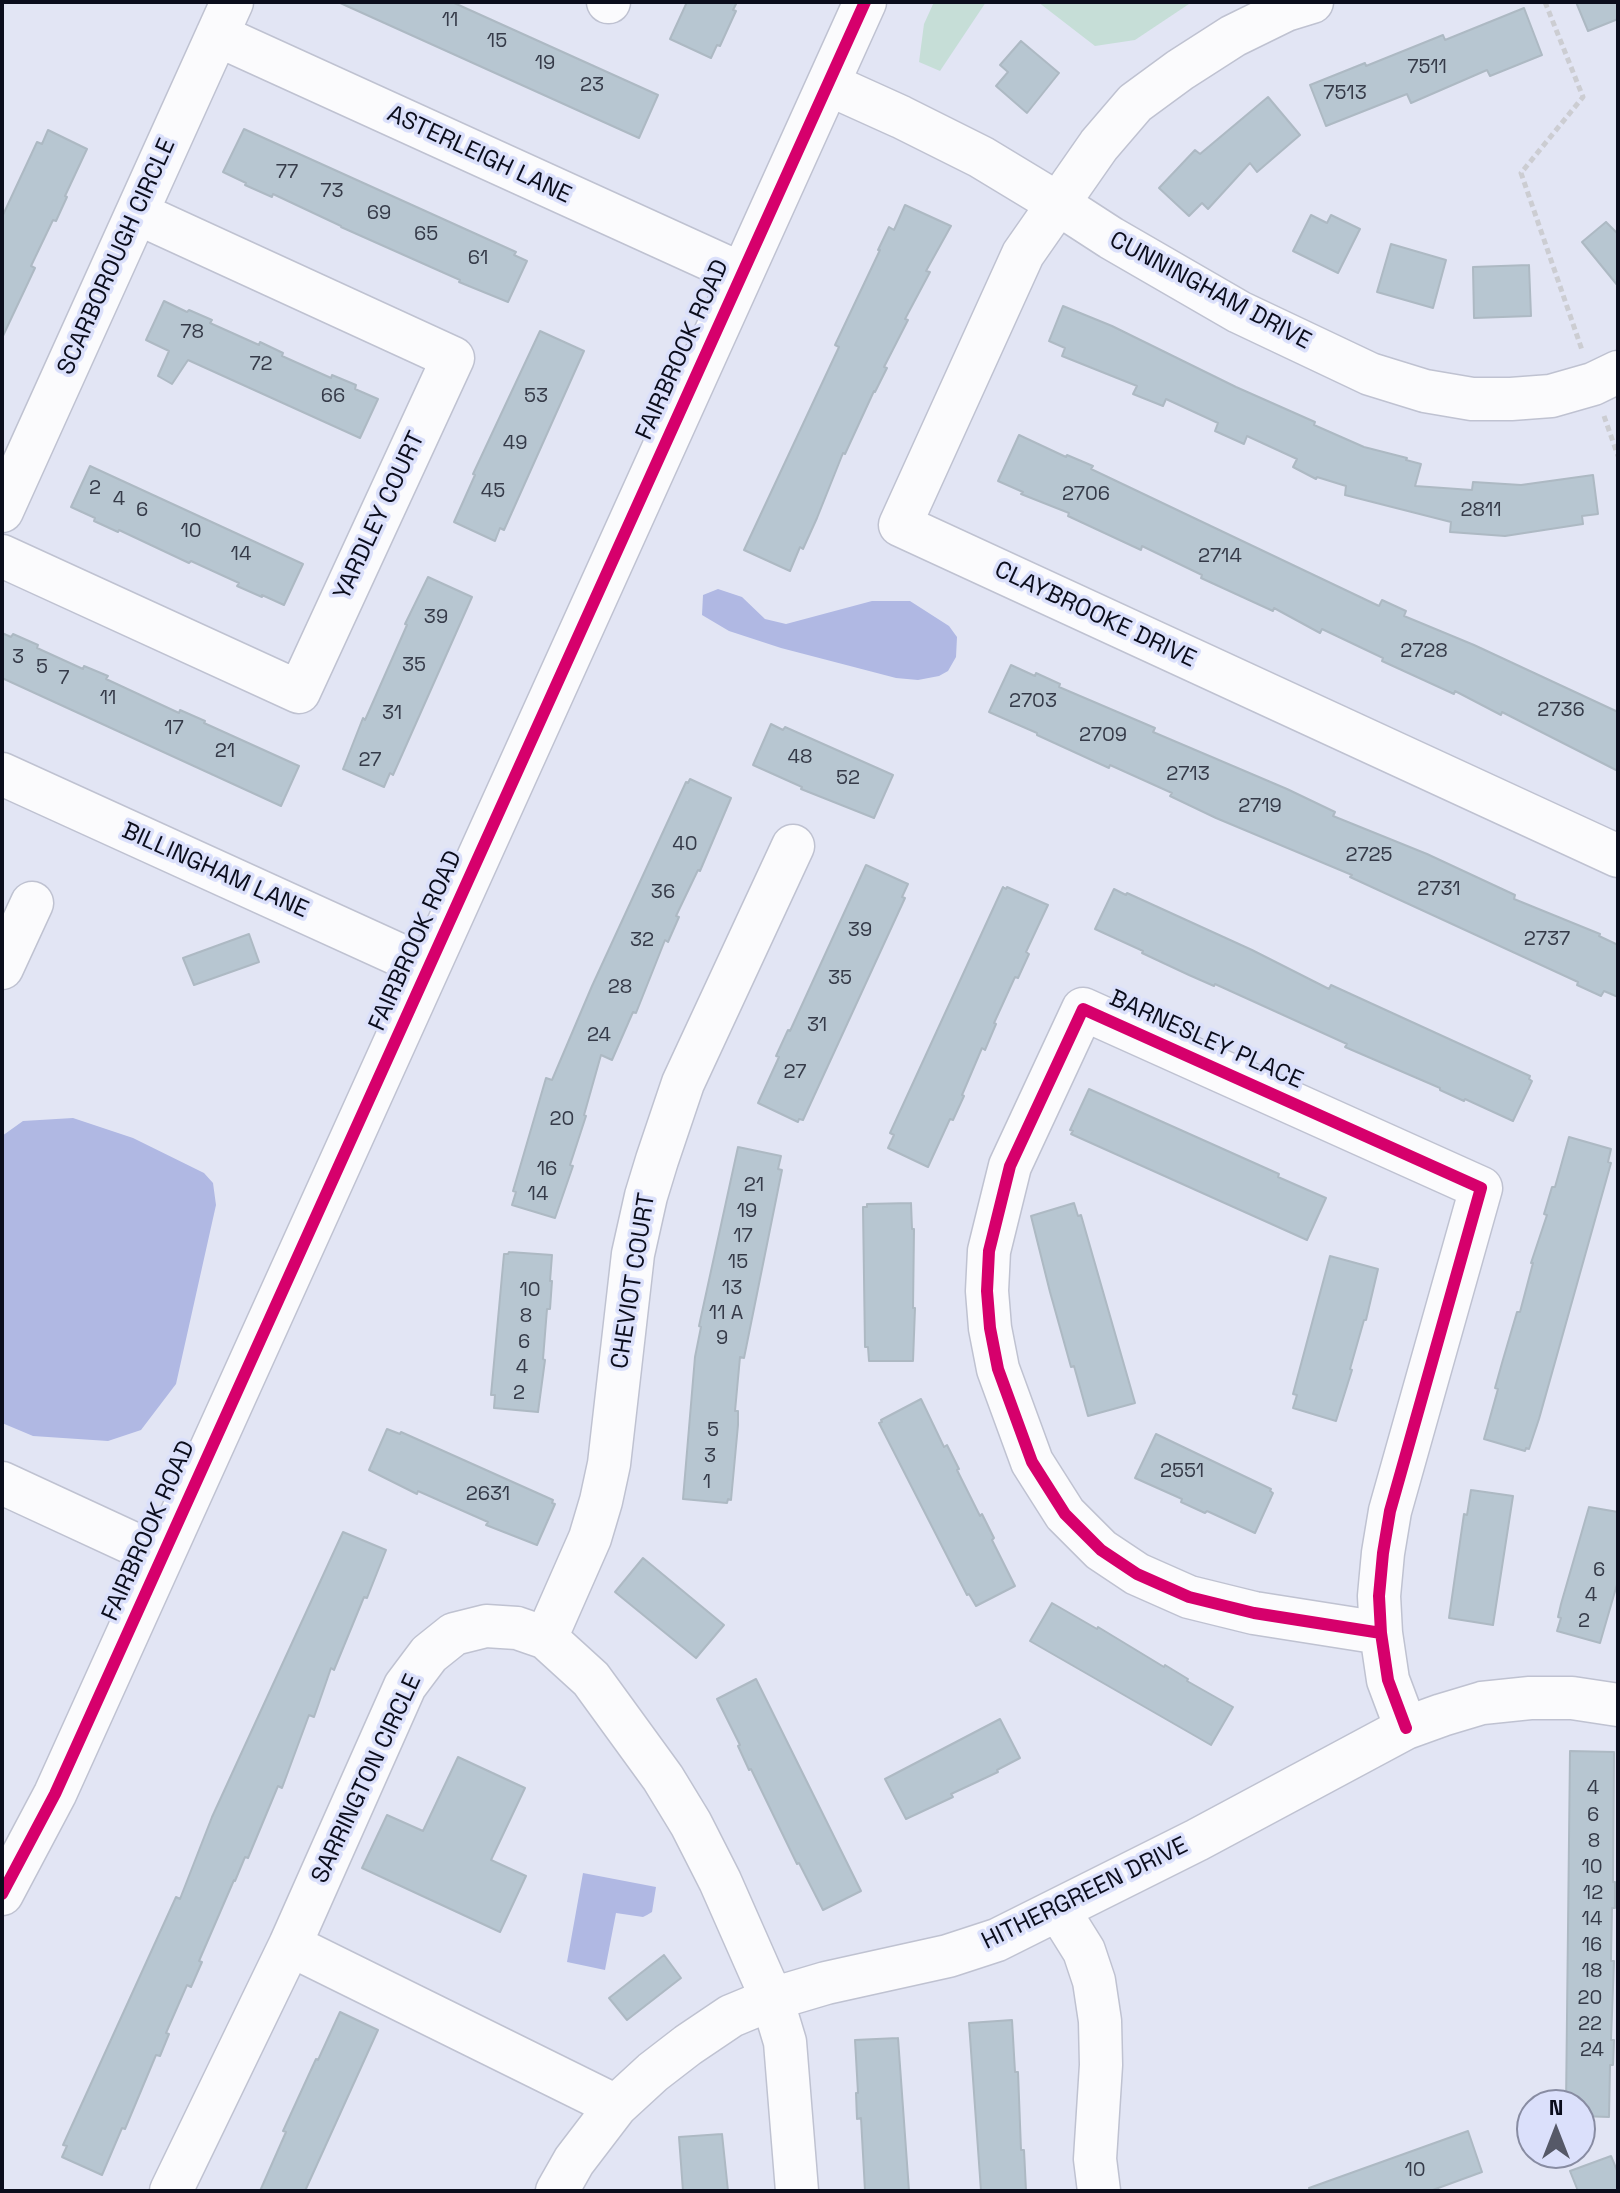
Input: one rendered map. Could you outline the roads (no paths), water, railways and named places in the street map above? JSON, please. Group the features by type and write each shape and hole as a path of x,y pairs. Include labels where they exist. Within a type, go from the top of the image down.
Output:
{"street":[{"name":"FAIRBROOK ROAD","path":"2,1894 55,1794 865,2"},
{"path":"1057,203 1099,145 1135,103 1233,36 1286,10 1312,2"},
{"name":"SCARBOROUGH CIRCLE","path":"2,511 224,18"},
{"name":"ASTERLEIGH LANE","path":"224,18 742,274"},
{"name":"CUNNINGHAM DRIVE","path":"828,84 981,157 1156,266 1239,312 1370,374 1425,391 1472,399 1551,396 1606,378"},
{"name":"CLAYBROOKE DRIVE","path":"1057,203 1023,254 900,525 1618,856"},
{"name":"YARDLEY COURT","path":"2,556 299,692 453,358 137,213"},
{"name":"BILLINGHAM LANE","path":"2,774 428,968"},
{"name":"CHEVIOT COURT","path":"546,1638 590,1538 601,1501 609,1464 633,1254 657,1160 683,1083 793,846"},
{"path":"2,968 32,903"},
{"name":"BARNESLEY PLACE","path":"1381,1633 1254,1613 1189,1597 1137,1574 1101,1550 1065,1514 1032,1462 998,1369 987,1291 989,1251 1010,1166 1083,1009 1481,1188 1390,1511 1382,1567 1379,1596 1388,1680 1406,1728"},
{"path":"2,1483 162,1557"},
{"name":"SARRINGTON CIRCLE","path":"171,2191 290,1945 405,1686 429,1654 454,1634 486,1626 517,1628 546,1638 591,1679 663,1778 691,1824 772,1999 785,2042 797,2191"},
{"name":"HITHERGREEN DRIVE","path":"557,2191 574,2161 616,2106 653,2072 731,2016 772,1999 826,1983 948,1956 997,1940 1197,1840 1406,1728 1482,1703 1572,1698 1618,1705"},
{"path":"1059,1911 1084,1951 1094,1981 1100,2021 1101,2065 1095,2159 1099,2191"},
{"path":"290,1945 616,2106"}],"water":[{"path":"718,589 742,597 765,619 786,624 872,601 910,601 949,626 957,637 956,657 948,671 918,680 896,678 781,648 729,631 702,615 703,595"},
{"path":"73,1118 133,1138 204,1173 213,1183 216,1205 176,1384 141,1430 108,1441 33,1436 2,1423 2,1136 23,1121"},
{"path":"583,1873 656,1887 652,1912 643,1917 616,1913 605,1970 567,1962"}]}
